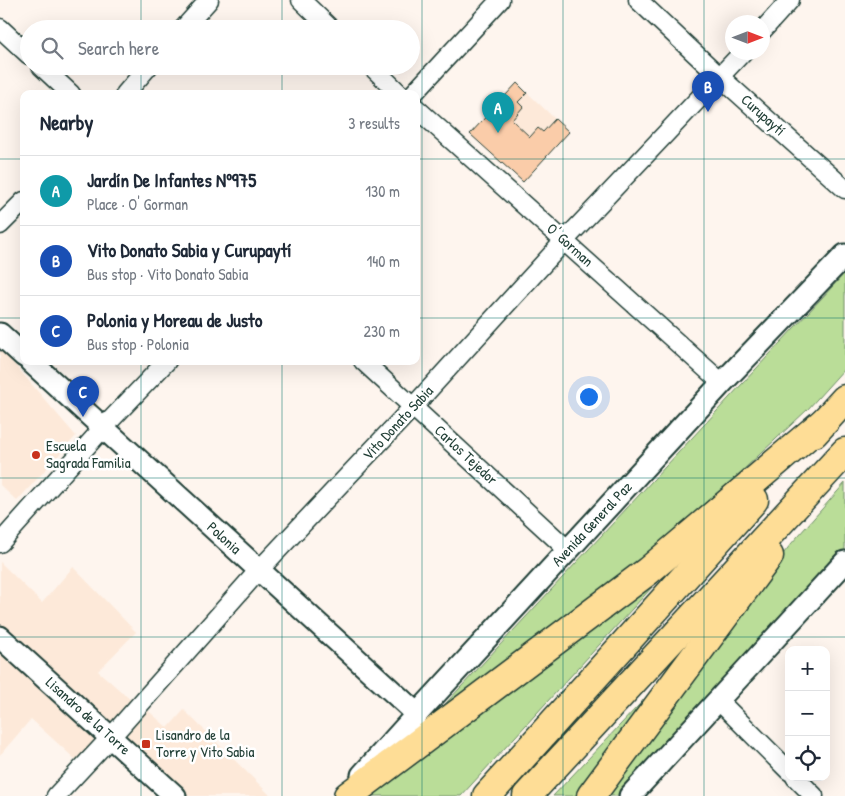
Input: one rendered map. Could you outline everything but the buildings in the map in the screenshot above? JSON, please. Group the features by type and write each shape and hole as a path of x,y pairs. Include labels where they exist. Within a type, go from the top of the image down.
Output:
{"highway":[{"path":"487,796 845,399"},
{"path":"348,796 648,571 826,420"},
{"path":"527,796 845,452"},
{"path":"591,796 704,642 845,456"}],"street":[{"path":"191,20 209,0"},
{"path":"300,0 321,20"},
{"path":"417,90 500,0"},
{"name":"Curupaytí","path":"638,0 720,78 845,189"},
{"path":"770,22 790,0"},
{"path":"0,28 20,47"},
{"name":"Vito Donato Sabia","path":"56,796 259,570 413,407 565,240 736,60"},
{"path":"51,75 67,90"},
{"path":"128,90 141,75"},
{"path":"380,75 396,90"},
{"name":"O' Gorman","path":"420,112 722,383"},
{"path":"0,225 20,204"},
{"name":"Avenida General Paz","path":"344,796 417,714 722,383 845,255"},
{"path":"0,334 20,352"},
{"name":"Polonia","path":"34,365 417,714"},
{"path":"0,543 103,428 163,365"},
{"name":"Carlos Tejedor","path":"367,365 568,550"},
{"path":"630,796 845,562"},
{"name":"Lisandro de la Torre","path":"0,637 175,796"},
{"path":"718,700 785,767"},
{"path":"799,781 814,796"}],"shaded area":[{"path":"517,83 569,132 523,182 470,134"},
{"path":"0,346 12,354 9,358 76,436 17,501 0,485"},
{"path":"0,562 42,603 73,567 136,632 98,671 132,701 112,721 107,722 0,631"},
{"path":"0,651 93,736 94,741 76,760 31,719 0,755"},
{"path":"144,707 168,728 184,710 271,796 184,796 121,734"}],"green space":[{"path":"845,273 845,368 808,409 661,547 422,729"},
{"path":"845,483 845,550 619,796 602,796 690,673 791,544"},
{"path":"649,585 654,585 461,796 366,796"},
{"path":"705,635 584,796 553,796"}],"place":[{"name":"Vito Donato Sabia y Curupaytí","path":"708,112"},
{"name":"Jardín De Infantes Nº975","path":"498,133"},
{"name":"Polonia y Moreau de Justo","path":"83,417"},
{"name":"Escuela Sagrada Familia","path":"36,455"},
{"name":"Lisandro de la Torre y Vito Sabia","path":"146,744"}]}
